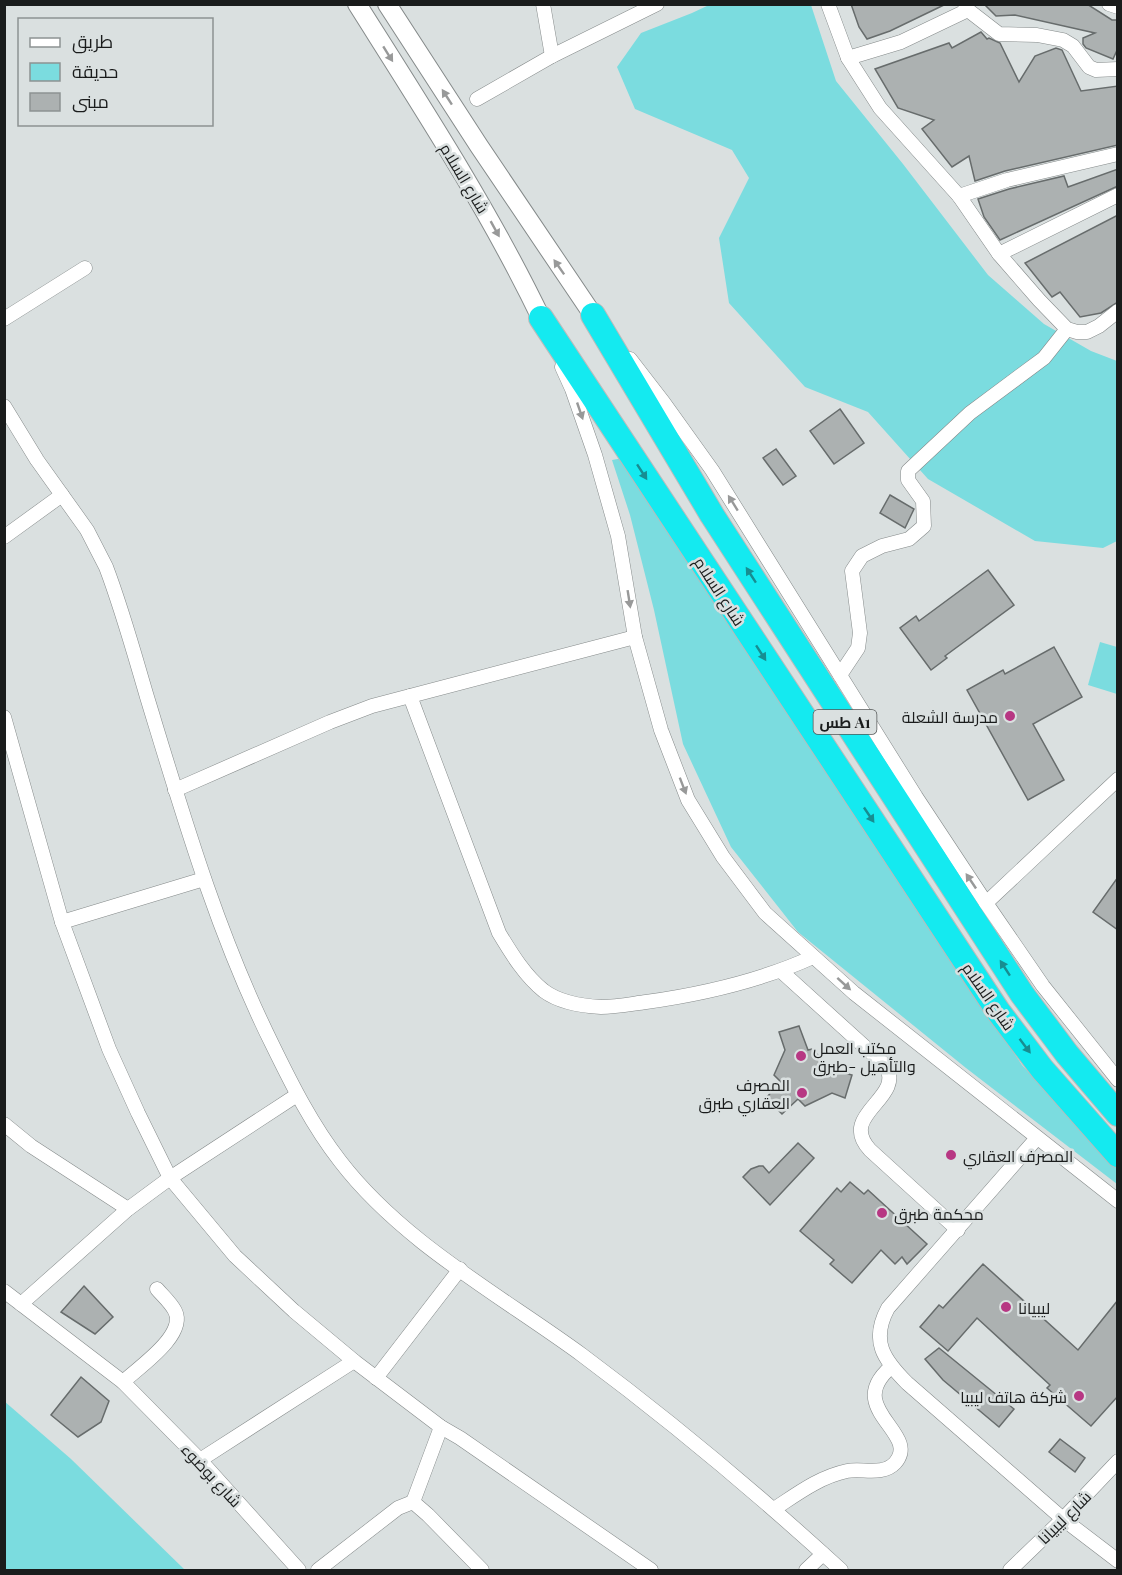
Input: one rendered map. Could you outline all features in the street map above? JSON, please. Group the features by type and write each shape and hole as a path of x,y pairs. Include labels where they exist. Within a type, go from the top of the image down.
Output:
{"highway":[{"name":"شارع السلام","path":"593,315 712,515 1016,985 1067,1054 1118,1114"},
{"name":"شارع السلام","path":"541,318 998,1011 1050,1078 1118,1155"}],"main road":[{"name":"شارع السلام","path":"357,4 456,160 509,253 541,318"},
{"name":"شارع السلام","path":"387,4 593,315"}],"street":[{"path":"543,4 552,56"},
{"path":"477,99 552,56 657,4"},
{"path":"828,4 848,58 880,108 959,196 999,254 1039,300 1067,329 1077,332 1087,332 1100,326 1118,311"},
{"path":"1109,4 1118,7"},
{"path":"848,58 901,42 966,7 999,34 1037,35 1063,40 1073,46 1089,67 1096,70 1118,69"},
{"path":"959,196 1007,180 1118,154"},
{"path":"999,254 1118,195"},
{"path":"4,319 85,268"},
{"path":"593,315 639,370 689,436 916,797 986,903 1043,986 1118,1080"},
{"path":"541,318 572,389 595,454 618,536 635,637 661,730 688,800 723,857 765,913 854,993 1118,1201"},
{"path":"840,675 858,648 860,633 852,571 862,556 882,546 909,539 924,526 923,501 908,480 908,471 970,413 1044,358 1067,329"},
{"path":"4,406 37,460 87,530 106,567 175,790 225,940 254,1007 297,1095 329,1146 367,1192 411,1233 582,1356 695,1442 841,1570"},
{"path":"4,537 62,495"},
{"path":"175,790 372,706 635,637"},
{"path":"410,696 495,925 519,964 544,991 558,998 586,1006 616,1006 709,990 781,971 813,957"},
{"path":"4,717 62,922 109,1049 170,1178 235,1256 294,1311 354,1361 441,1427 651,1570"},
{"path":"986,903 1118,779"},
{"path":"62,922 204,879"},
{"path":"781,971 886,1066 890,1078 889,1087 863,1119 861,1130 863,1141 957,1230"},
{"path":"21,1304 128,1209 170,1178 297,1095"},
{"path":"4,1124 31,1146 128,1209"},
{"path":"1037,1138 888,1308 880,1327 881,1347 891,1367 1063,1519 1118,1561"},
{"path":"376,1378 460,1269"},
{"path":"123,1382 176,1330 175,1311 156,1289"},
{"name":"شارع بوضوء","path":"4,1291 123,1382 200,1460 298,1570"},
{"path":"200,1460 354,1361"},
{"path":"774,1509 809,1486 833,1475 850,1470 890,1468 897,1461 901,1452 897,1435 880,1414 875,1403 878,1383 891,1367"},
{"path":"318,1570 398,1508 413,1502 441,1427"},
{"name":"شارع ليبيانا","path":"1010,1570 1118,1461"},
{"path":"413,1502 436,1522 482,1570"},
{"path":"806,1570 823,1554"}],"green space":[{"path":"709,5 811,5 836,81 988,275 1044,324 1091,351 1117,361 1117,541 1103,548 1035,541 928,479 868,412 805,387 729,303 719,238 749,178 732,150 635,109 617,67 641,33"},
{"path":"629,457 850,804 1022,1065 1117,1167 1117,1184 966,1068 798,932 731,847 683,744 654,610 630,515 612,460"},
{"path":"1100,642 1117,647 1117,694 1088,685"},
{"path":"4,1401 71,1459 185,1570 5,1570"}],"building":[{"path":"851,4 946,4 890,31 867,39 859,27"},
{"path":"984,4 1087,4 1112,20 1118,20 1118,48 1113,59 1086,48 1083,44 1083,38 1095,33 1015,15 996,16"},
{"path":"981,32 987,39 1000,43 1019,82 1035,56 1056,48 1062,50 1081,91 1118,86 1118,145 1005,171 975,181 969,156 952,167 922,129 934,120 898,108 875,69 949,43 952,48"},
{"path":"1118,169 1118,186 1000,240 984,217 978,199 1064,176 1068,187"},
{"path":"1118,215 1118,302 1101,313 1080,317 1060,292 1052,297 1025,263"},
{"path":"840,409 864,443 834,464 810,431"},
{"path":"776,449 796,476 783,485 763,458"},
{"path":"890,495 914,509 905,528 880,513"},
{"path":"988,570 1014,605 945,656 947,658 931,670 900,628 916,616 919,621"},
{"path":"1054,647 1082,697 1033,724 1064,780 1028,800 967,690 1003,670 1005,674"},
{"path":"1118,877 1118,930 1093,912"},
{"path":"799,1026 808,1050 812,1049 833,1070 852,1075 845,1098 832,1093 805,1106 798,1099 782,1114 766,1098 781,1082 774,1075 785,1050 779,1032"},
{"path":"798,1143 814,1158 770,1205 743,1177 751,1169 759,1166 763,1166 769,1173"},
{"path":"850,1182 864,1194 868,1190 927,1244 907,1264 902,1257 895,1264 881,1250 852,1283 830,1264 834,1260 800,1231 837,1188 841,1192"},
{"path":"983,1264 1078,1350 1118,1300 1118,1396 1091,1426 1047,1388 1050,1385 977,1318 948,1351 920,1327 939,1305 943,1308"},
{"path":"84,1286 113,1317 95,1334 61,1312"},
{"path":"939,1348 1014,1409 999,1427 943,1380 925,1359"},
{"path":"81,1377 109,1401 101,1422 78,1437 51,1415"},
{"path":"1060,1439 1085,1458 1075,1472 1049,1452"}],"place":[{"name":"مدرسة الشعلة","path":"1010,716"},
{"name":"مكتب العمل والتأهيل -طبرق","path":"801,1056"},
{"name":"المصرف العقاري طبرق","path":"802,1093"},
{"name":"المصرف العقاري","path":"951,1155"},
{"name":"محكمة طبرق","path":"882,1213"},
{"name":"ليبيانا","path":"1006,1307"},
{"name":"شركة هاتف ليبيا","path":"1079,1396"}]}
